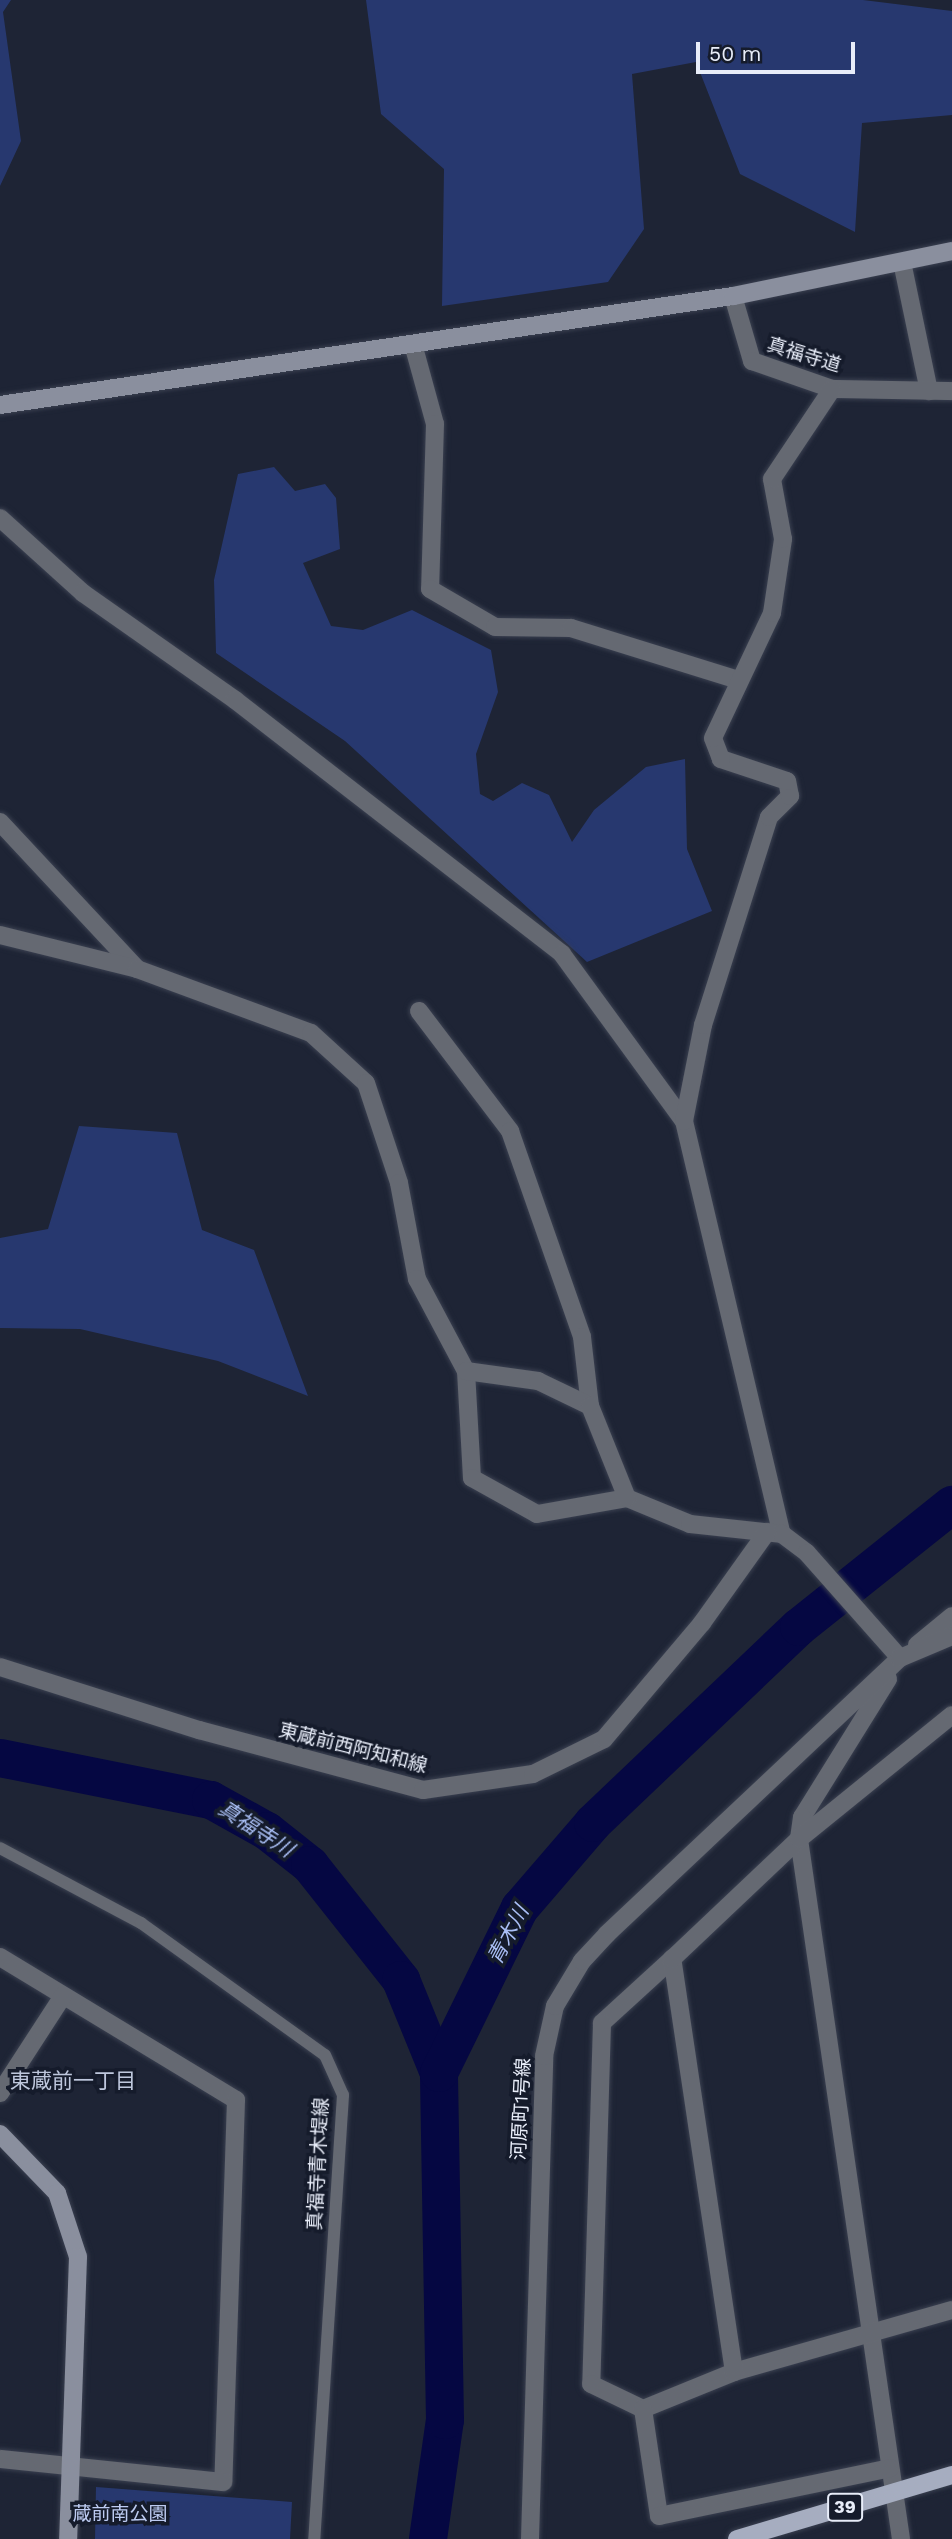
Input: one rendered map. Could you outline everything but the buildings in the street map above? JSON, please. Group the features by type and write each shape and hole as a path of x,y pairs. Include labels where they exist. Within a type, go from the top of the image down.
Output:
{"main road":[{"name":"39","path":"737,2539 952,2475"}],"street":[{"path":"0,405 733,296 952,251"},
{"path":"902,262 929,391"},
{"name":"真福寺道","path":"733,296 752,360 832,388 952,391"},
{"path":"413,344 435,424 430,589 495,627 571,628 738,680"},
{"path":"684,1121 704,1025 769,817 790,796 787,781 721,759 713,738 738,680 772,613 783,539 772,479 832,388"},
{"path":"0,518 83,593 235,700 562,954 684,1121 774,1533"},
{"path":"0,822 138,969"},
{"path":"0,935 138,969 311,1033 366,1083 399,1182 417,1279 466,1371 472,1478 537,1514 627,1498 690,1524 774,1533 807,1553 901,1658"},
{"path":"419,1011 510,1131 582,1337 590,1406 627,1498"},
{"path":"466,1371 538,1381 590,1406"},
{"name":"東蔵前西阿知和線","path":"0,1667 199,1730 423,1790 533,1774 604,1739 774,1533"},
{"path":"901,2539 799,1839 802,1816 901,1658 952,1616"},
{"path":"901,1658 952,1636"},
{"name":"河原町1号線","path":"530,2539 544,2056 555,2006 582,1961 607,1934 901,1658"},
{"path":"952,1715 799,1839 602,2023 591,2384 643,2409 734,2372 952,2310"},
{"path":"0,1957 236,2100 223,2482 0,2459"},
{"path":"672,1959 734,2372"},
{"path":"0,2093 63,1996"},
{"path":"0,2134 57,2193 78,2257 68,2539"},
{"path":"643,2409 659,2516 890,2468"}],"lane":[{"name":"真福寺青木堤線","path":"0,1849 141,1923 326,2055 343,2095 314,2539"}],"green space":[{"path":"0,0 11,0 3,12 21,141 0,186"},
{"path":"366,0 863,0 952,11 952,115 862,123 855,232 740,174 696,62 632,74 644,229 608,282 442,306 444,169 381,114"},
{"path":"274,467 295,491 325,484 336,498 340,549 303,563 331,626 363,630 412,610 491,650 498,692 476,754 480,794 493,801 522,783 549,795 572,842 594,810 646,767 685,759 687,849 712,911 587,962 345,741 216,653 214,580 238,474"},
{"path":"79,1126 177,1133 202,1230 254,1250 308,1396 218,1361 80,1329 0,1328 0,1238 48,1229"},
{"name":"蔵前南公園","path":"96,2487 292,2502 290,2539 95,2539"}],"waterway":[{"name":"青木川","path":"428,2539 445,2420 439,2073 520,1908 593,1823 799,1627 952,1505"},
{"name":"真福寺川","path":"0,1758 211,1800 267,1831 310,1865 401,1980 439,2073"}],"district":[{"name":"東蔵前一丁目","path":"73,2081"}]}
